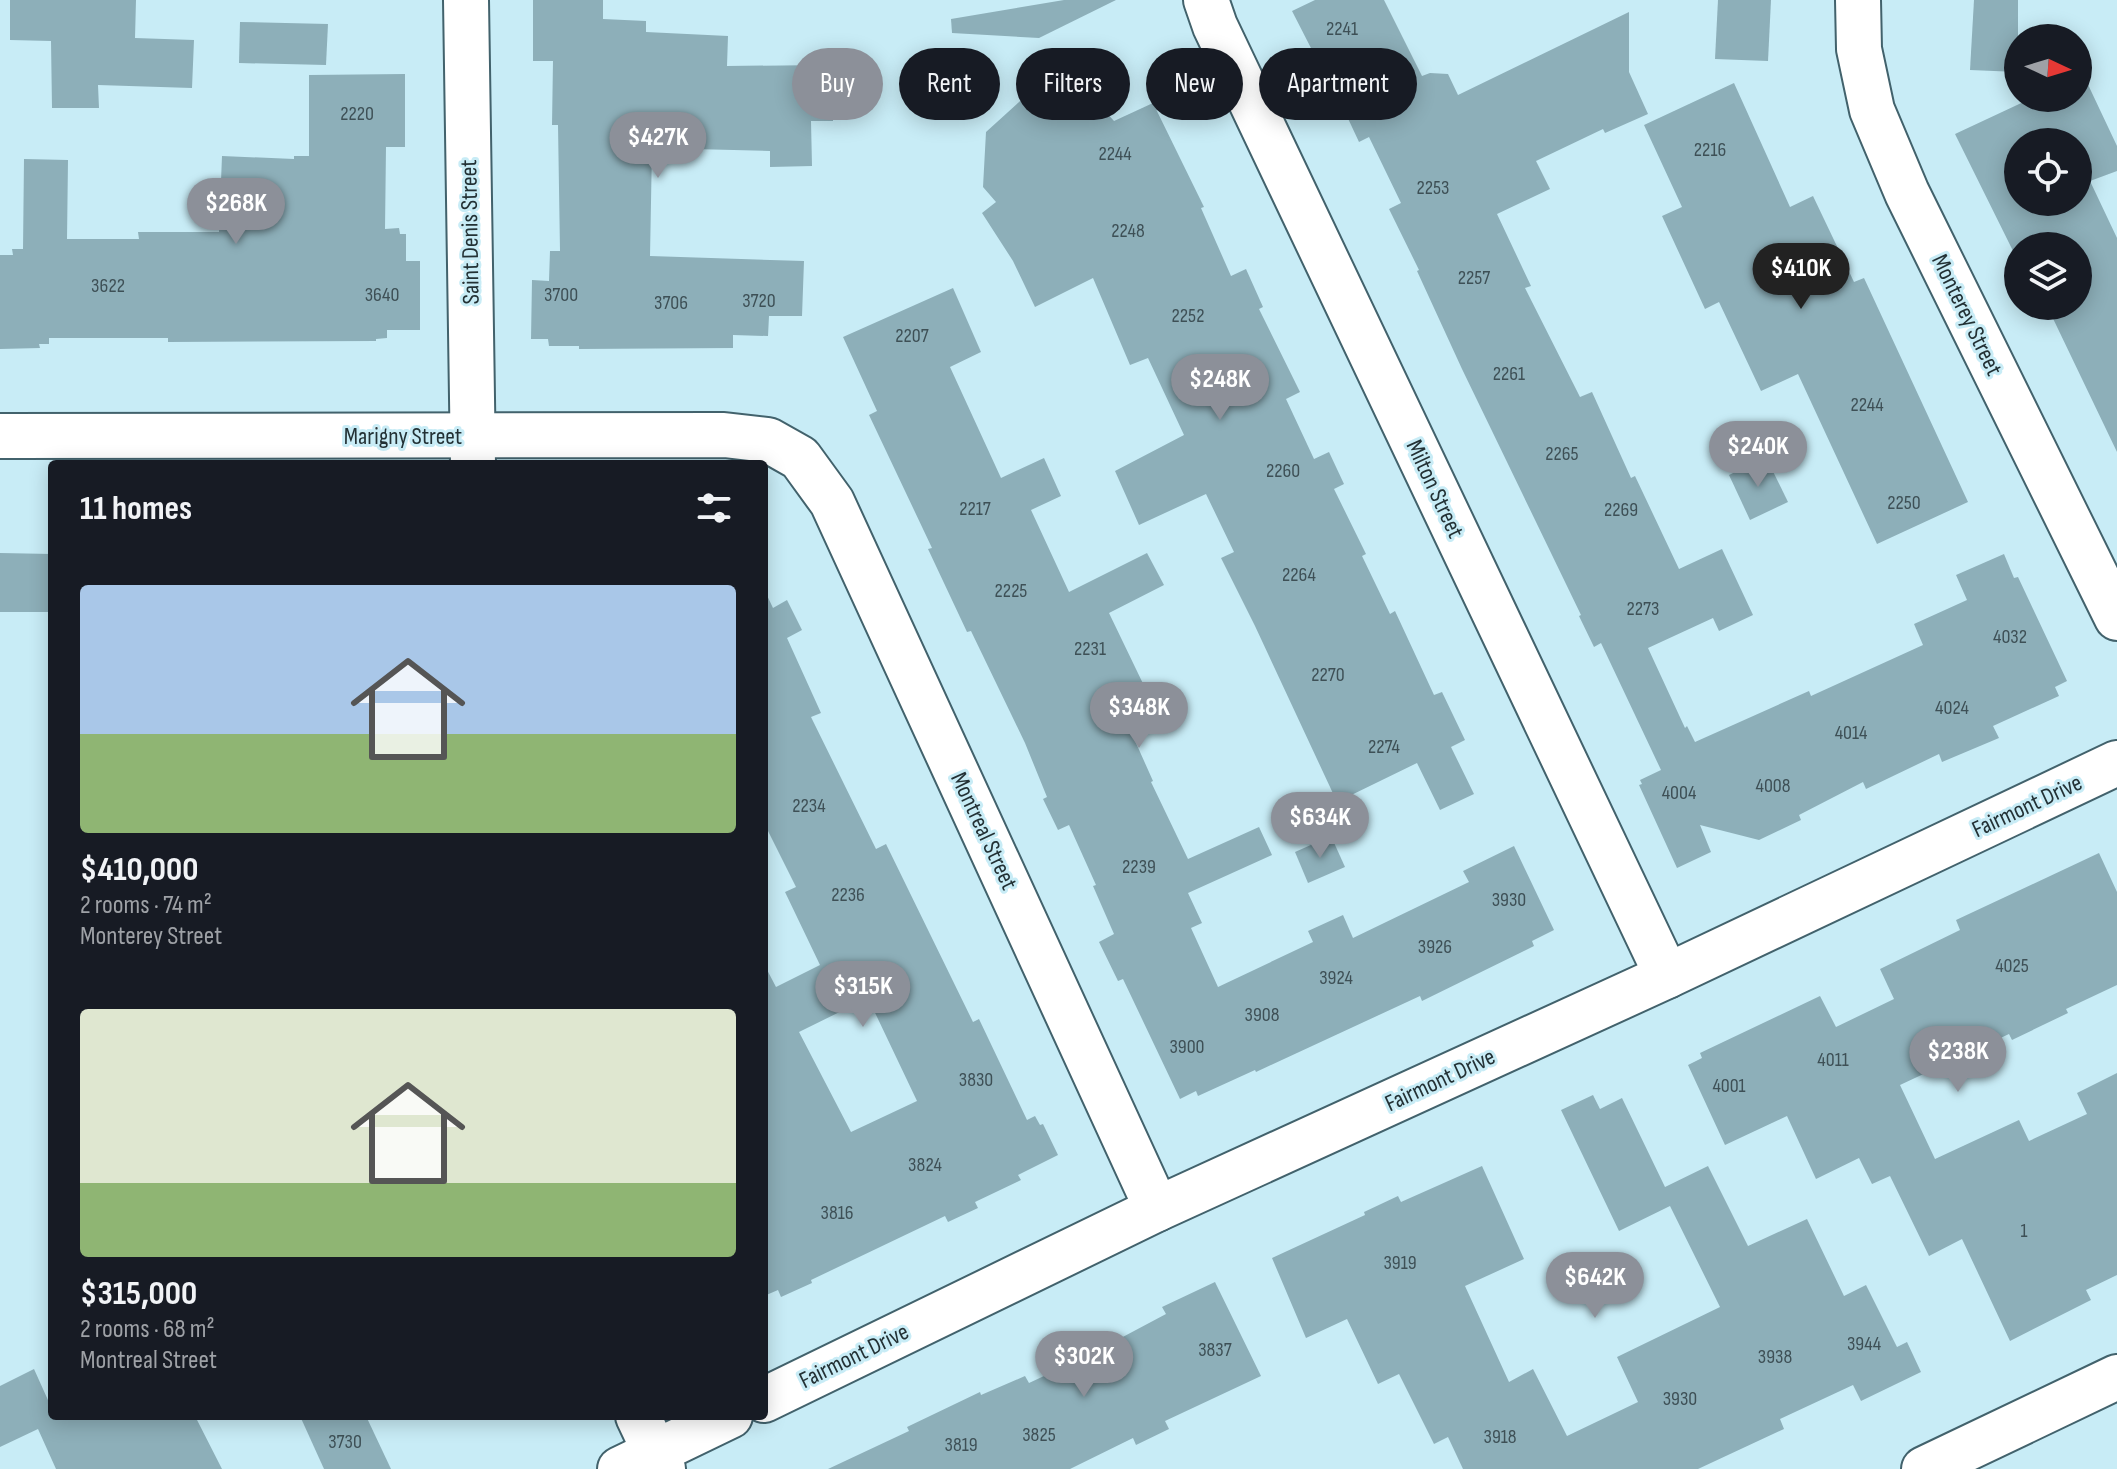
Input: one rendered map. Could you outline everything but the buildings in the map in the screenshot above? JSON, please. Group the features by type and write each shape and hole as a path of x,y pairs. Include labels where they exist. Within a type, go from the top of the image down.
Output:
{"street":[{"name":"Saint Denis Street","path":"466,0 473,450"},
{"name":"Milton Street","path":"1206,0 1235,69 1667,976"},
{"name":"Monterey Street","path":"1858,0 1859,49 1872,110 1901,179 2117,618"},
{"name":"Marigny Street","path":"0,436 473,450 724,435 768,440 800,458"},
{"name":"Montreal Street","path":"800,458 832,502 864,569 1157,1209"},
{"name":"Fairmont Drive","path":"768,1398 1157,1209 1667,976 2117,763"},
{"path":"1924,1469 2117,1377"},
{"path":"644,1452 720,1420"}]}
